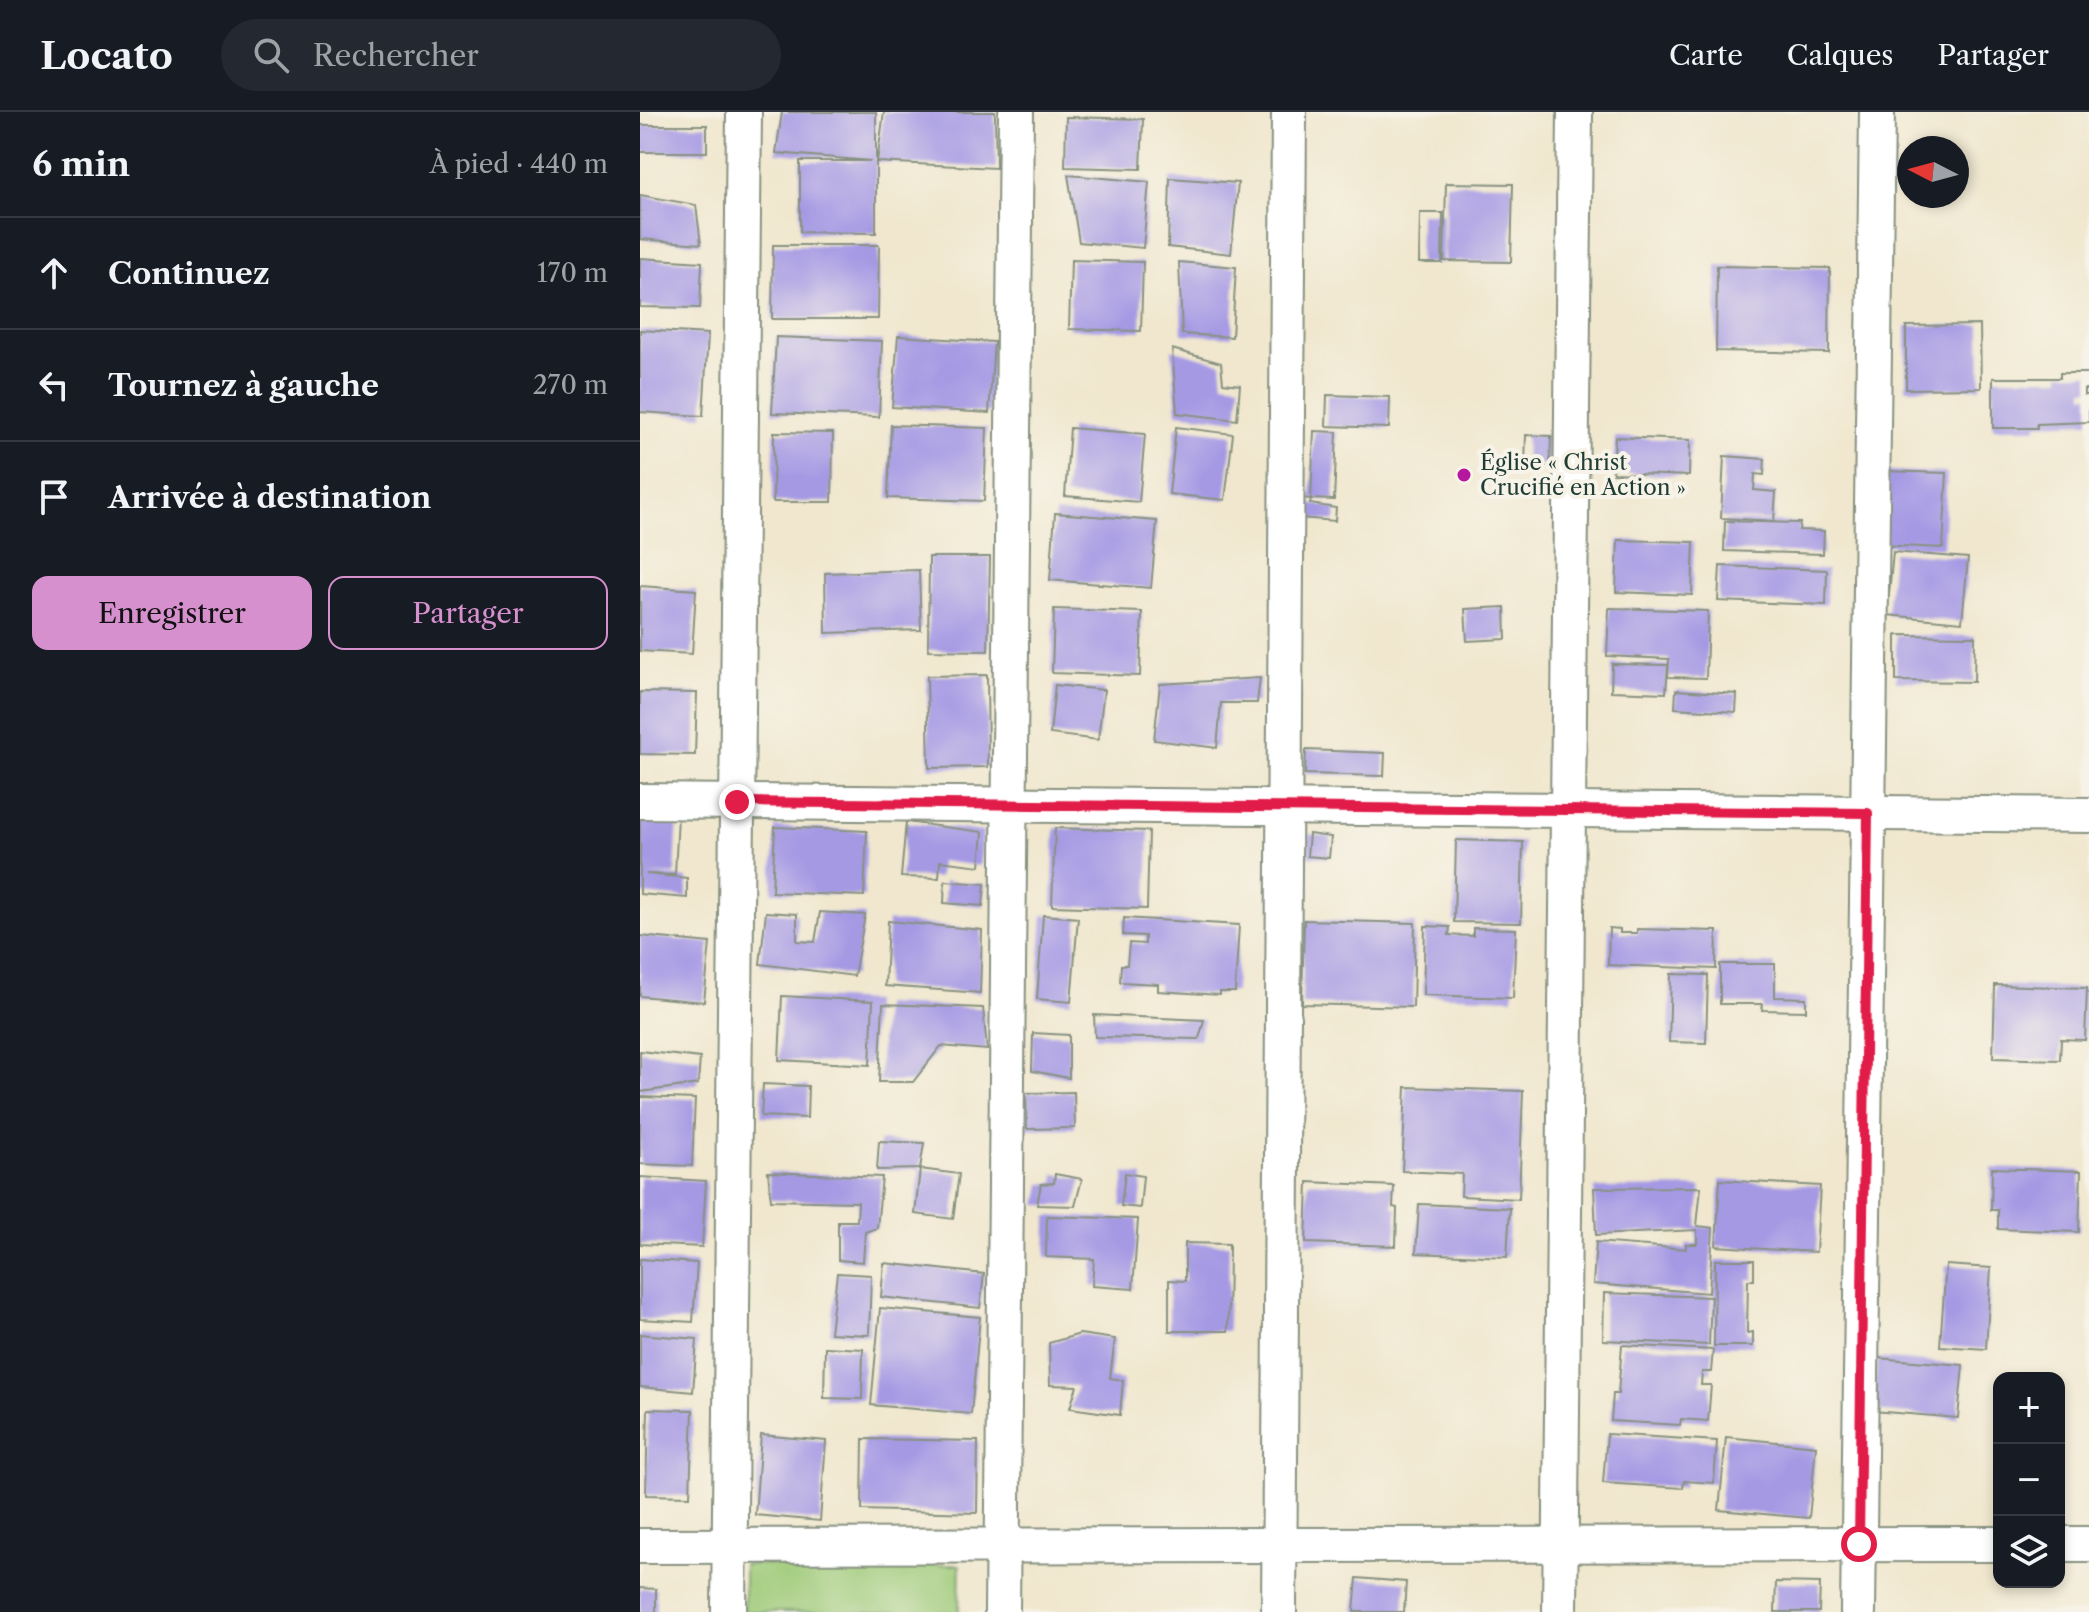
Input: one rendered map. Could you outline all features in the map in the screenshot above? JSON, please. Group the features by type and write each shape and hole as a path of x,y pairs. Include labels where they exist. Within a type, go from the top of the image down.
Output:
{"street":[{"path":"729,1612 744,112"},
{"path":"1002,1612 1016,112"},
{"path":"1279,1612 1289,112"},
{"path":"1560,1612 1575,112"},
{"path":"1858,1612 1877,112"},
{"path":"640,801 2089,815"},
{"path":"640,1546 1993,1544"},
{"path":"2065,1544 2089,1544"}],"green space":[{"path":"744,1564 960,1565 959,1612 744,1612"}],"building":[{"path":"782,112 876,112 876,233 800,232 800,161 871,161 776,153"},
{"path":"884,112 995,112 996,168 877,162"},
{"path":"1066,117 1143,119 1141,169 1065,167"},
{"path":"640,125 707,125 707,152 640,152"},
{"path":"1068,175 1149,182 1143,248 1079,242"},
{"path":"1170,178 1238,183 1231,254 1168,247"},
{"path":"1446,183 1513,184 1511,262 1444,261"},
{"path":"640,195 696,205 701,244 640,239"},
{"path":"1420,213 1443,213 1442,263 1419,263"},
{"path":"773,245 879,245 878,319 772,319"},
{"path":"640,258 702,262 700,308 640,307"},
{"path":"1071,260 1143,262 1141,331 1069,329"},
{"path":"1179,262 1236,267 1232,337 1182,334"},
{"path":"1717,266 1830,268 1829,353 1716,351"},
{"path":"1980,325 1981,388 1906,389 1906,326"},
{"path":"640,330 708,334 703,416 640,412"},
{"path":"898,336 994,342 989,413 892,407"},
{"path":"776,337 882,341 879,417 772,413"},
{"path":"1172,349 1221,363 1223,383 1240,385 1237,420 1177,413"},
{"path":"2060,373 2089,373 2089,389 2084,389 2084,395 2089,395 2089,422 2037,424 2037,428 1993,428 1993,378 2060,378"},
{"path":"1327,395 1390,397 1389,428 1326,426"},
{"path":"891,425 987,428 984,501 888,498"},
{"path":"1176,427 1233,434 1225,500 1169,494"},
{"path":"1070,428 1145,434 1139,502 1065,496"},
{"path":"1314,431 1337,432 1334,500 1311,499"},
{"path":"774,432 833,433 832,502 773,502"},
{"path":"1526,435 1551,436 1550,466 1525,465"},
{"path":"1615,437 1690,440 1689,476 1613,473"},
{"path":"1724,456 1765,459 1764,475 1755,474 1754,490 1776,492 1774,521 1721,518"},
{"path":"1882,471 1947,473 1943,548 1879,545"},
{"path":"1302,498 1311,499 1310,504 1336,508 1335,521 1300,518"},
{"path":"1055,513 1157,521 1151,588 1050,580"},
{"path":"1725,521 1800,523 1799,530 1824,531 1823,554 1724,551"},
{"path":"1618,540 1694,542 1692,595 1616,592"},
{"path":"1893,552 1968,558 1962,622 1887,615"},
{"path":"929,557 990,557 988,651 928,650"},
{"path":"1720,566 1827,570 1826,605 1718,601"},
{"path":"919,570 921,630 826,633 825,573"},
{"path":"640,586 696,590 692,654 640,651"},
{"path":"1505,607 1506,639 1467,641 1465,609"},
{"path":"1609,608 1708,611 1706,678 1668,677 1669,659 1607,656"},
{"path":"1054,609 1142,612 1140,676 1052,673"},
{"path":"1896,635 1975,636 1974,682 1896,681"},
{"path":"1612,664 1668,665 1666,693 1611,691"},
{"path":"987,675 988,767 929,768 927,676"},
{"path":"1260,678 1257,703 1221,703 1217,748 1154,740 1160,684"},
{"path":"1055,685 1104,690 1098,740 1050,734"},
{"path":"1676,690 1737,694 1736,712 1675,708"},
{"path":"640,692 697,693 695,755 640,754"},
{"path":"1306,750 1385,753 1384,776 1305,774"},
{"path":"640,814 678,816 675,875 646,874 687,878 687,898 640,894"},
{"path":"906,822 983,832 980,866 940,861 939,878 901,877"},
{"path":"775,827 867,831 864,896 772,892"},
{"path":"1055,828 1149,831 1147,909 1052,906"},
{"path":"1309,834 1331,837 1329,858 1307,856"},
{"path":"1456,840 1523,842 1521,923 1454,922"},
{"path":"945,881 985,884 983,906 944,903"},
{"path":"766,912 797,914 797,941 815,942 820,912 865,915 854,976 760,964"},
{"path":"1043,915 1078,918 1071,1002 1037,999"},
{"path":"1124,918 1239,925 1235,992 1220,992 1220,995 1158,991 1158,984 1120,982 1121,965 1127,965 1129,943 1145,944 1145,936 1123,935"},
{"path":"1304,920 1415,923 1413,1007 1302,1004"},
{"path":"888,921 982,930 980,993 885,986"},
{"path":"1425,926 1450,927 1449,935 1473,936 1473,928 1516,929 1513,998 1423,995"},
{"path":"1609,928 1620,929 1620,933 1637,933 1637,929 1717,931 1716,969 1608,965"},
{"path":"640,936 710,943 704,1002 640,996"},
{"path":"1720,964 1775,964 1775,997 1806,998 1806,1011 1762,1010 1763,1004 1720,1004"},
{"path":"1671,974 1708,975 1706,1043 1669,1042"},
{"path":"1995,985 2087,988 2085,1040 2061,1039 2060,1060 1993,1058"},
{"path":"782,996 873,1001 870,1065 779,1060"},
{"path":"883,1004 983,1008 987,1050 941,1046 913,1082 879,1082"},
{"path":"1094,1015 1204,1020 1199,1039 1095,1037"},
{"path":"1033,1033 1069,1035 1069,1078 1032,1071"},
{"path":"640,1051 700,1058 698,1084 640,1092"},
{"path":"763,1084 808,1086 807,1118 761,1116"},
{"path":"1406,1087 1523,1091 1519,1199 1461,1196 1462,1174 1402,1171"},
{"path":"1074,1092 1075,1128 1027,1129 1026,1093"},
{"path":"640,1097 695,1099 692,1166 640,1164"},
{"path":"879,1141 924,1143 920,1169 877,1170"},
{"path":"1992,1168 2081,1171 2079,1232 1998,1229 1998,1210 1991,1210"},
{"path":"920,1169 959,1174 953,1219 915,1214"},
{"path":"768,1172 882,1177 877,1228 865,1232 863,1262 838,1260 838,1221 857,1221 858,1202 771,1200"},
{"path":"1125,1173 1143,1176 1140,1208 1121,1206"},
{"path":"1055,1174 1082,1179 1075,1206 1037,1205 1041,1184 1054,1183"},
{"path":"640,1177 706,1181 702,1247 640,1244"},
{"path":"1720,1180 1820,1186 1816,1252 1716,1246"},
{"path":"1308,1182 1394,1186 1396,1246 1306,1243"},
{"path":"1701,1187 1697,1226 1713,1228 1709,1293 1593,1284 1596,1242 1686,1249 1686,1244 1697,1244 1697,1230 1596,1235 1594,1188"},
{"path":"1419,1204 1510,1208 1507,1257 1416,1253"},
{"path":"1047,1216 1138,1219 1133,1289 1092,1286 1094,1259 1046,1257"},
{"path":"1185,1243 1229,1244 1228,1331 1169,1331 1169,1280 1185,1281"},
{"path":"640,1259 697,1263 693,1322 640,1319"},
{"path":"1715,1260 1754,1260 1754,1280 1748,1280 1747,1333 1753,1332 1753,1346 1714,1346"},
{"path":"884,1263 984,1274 980,1308 881,1297"},
{"path":"1946,1265 1991,1268 1986,1349 1940,1346"},
{"path":"837,1273 871,1275 869,1335 830,1333"},
{"path":"1604,1293 1711,1297 1709,1345 1603,1340"},
{"path":"880,1308 980,1317 971,1414 871,1405"},
{"path":"640,1334 697,1339 693,1392 640,1387"},
{"path":"1080,1334 1115,1339 1110,1378 1123,1380 1120,1415 1070,1408 1077,1386 1050,1385 1049,1343"},
{"path":"1622,1345 1713,1350 1711,1372 1702,1372 1701,1385 1711,1385 1708,1421 1681,1419 1680,1425 1611,1421 1613,1394 1618,1394"},
{"path":"825,1347 863,1349 862,1399 824,1398"},
{"path":"1877,1358 1963,1365 1958,1418 1873,1411"},
{"path":"648,1409 693,1410 690,1496 646,1495"},
{"path":"1607,1434 1717,1441 1714,1483 1684,1481 1683,1488 1603,1483"},
{"path":"761,1435 826,1441 820,1521 755,1515"},
{"path":"1726,1437 1816,1446 1809,1518 1719,1510"},
{"path":"863,1439 978,1441 977,1513 862,1510"},
{"path":"1357,1578 1406,1582 1404,1612 1354,1612"},
{"path":"1776,1582 1820,1583 1819,1612 1775,1612"},
{"path":"640,1588 656,1589 656,1612 640,1612"}],"place":[{"name":"Église « Christ Crucifié en Action »","path":"1464,475"}],"route":[{"path":"737,802 1868,813 1859,1544"}]}
